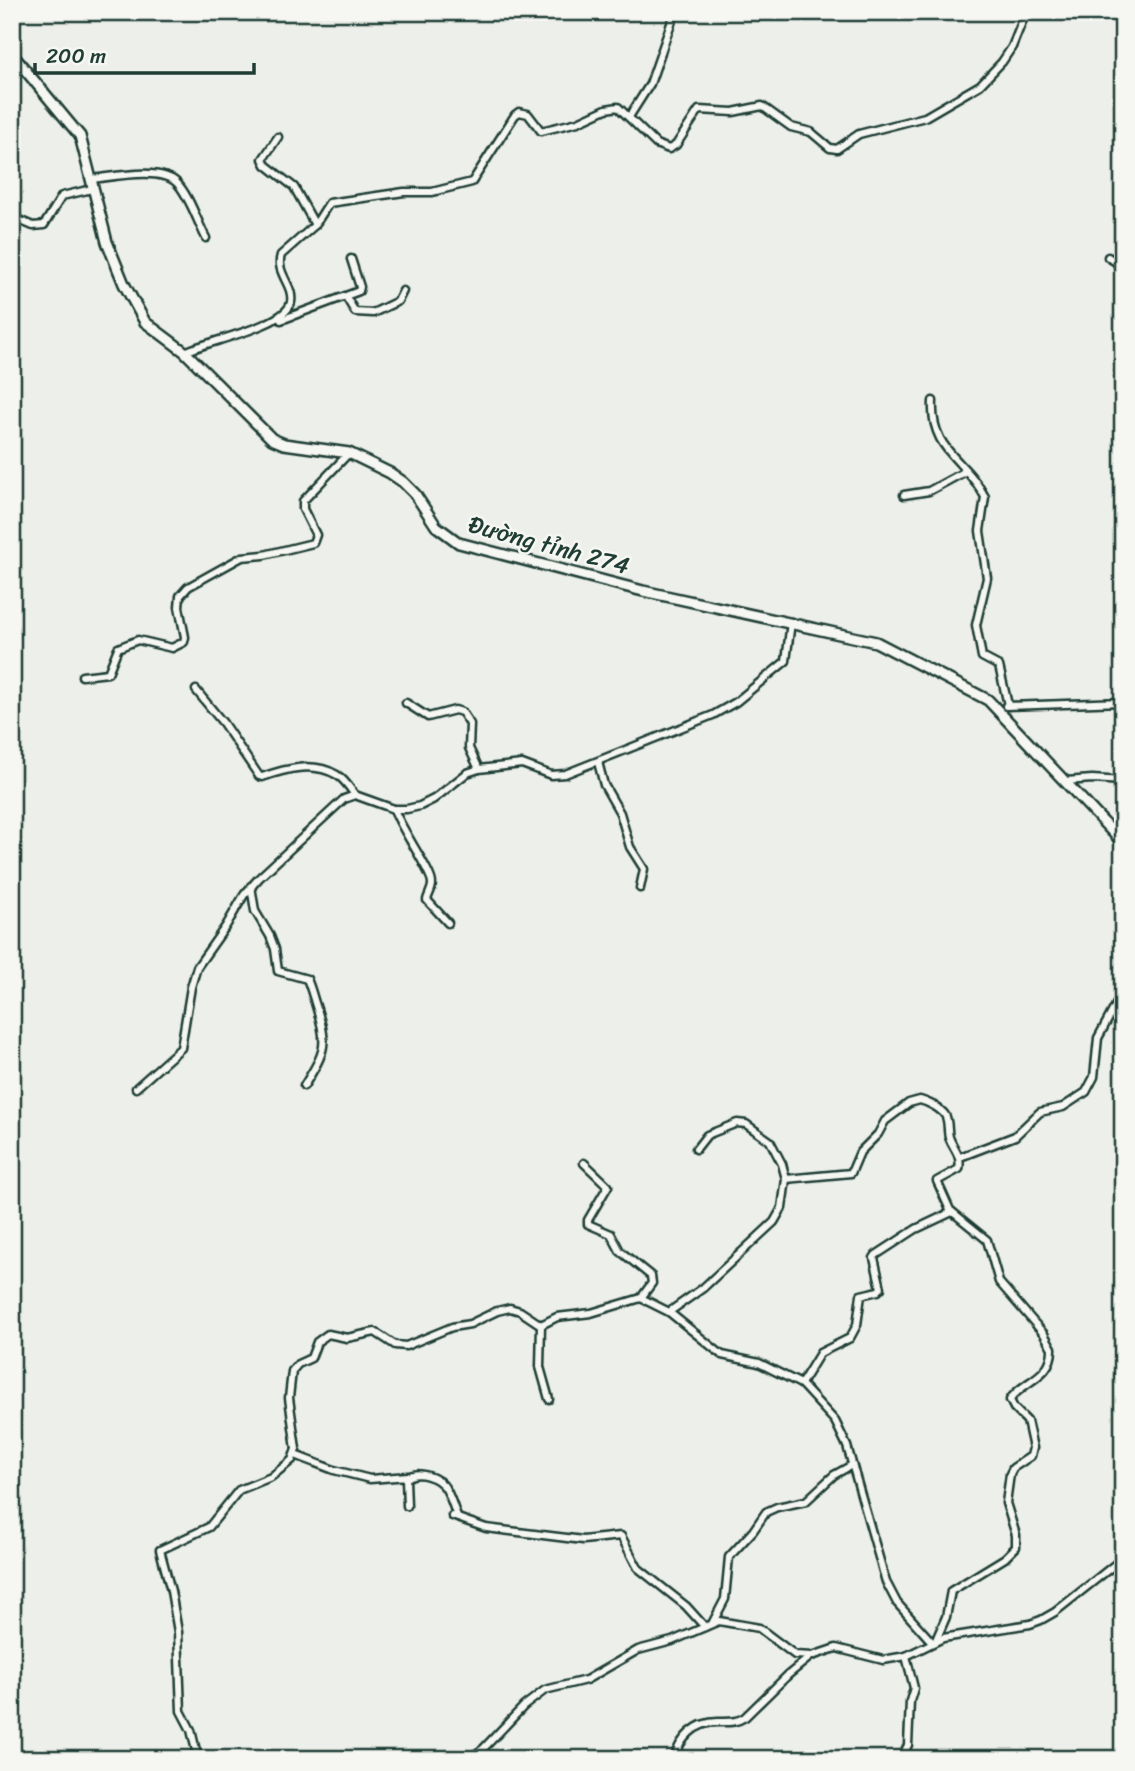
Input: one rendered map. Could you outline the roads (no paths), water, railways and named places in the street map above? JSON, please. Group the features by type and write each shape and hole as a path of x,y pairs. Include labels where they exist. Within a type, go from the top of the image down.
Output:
{"main road":[{"name":"Đường tỉnh 274","path":"12,54 80,136 107,242 145,322 185,352 272,439 284,444 349,453 403,482 436,526 459,543 643,590 876,642 978,693 1066,781 1123,843"}],"street":[{"path":"629,117 650,84 674,12"},
{"path":"269,324 288,311 291,302 291,294 280,268 281,255 315,225 325,207 335,201 362,200 404,192 432,192 472,182 519,112 528,114 541,131 578,122 612,107 618,107 656,144 669,149 676,145 699,110 733,112 762,106 791,127 811,132 830,148 836,149 859,134 925,117 980,85 1012,47 1026,12"},
{"path":"278,137 263,159 266,165 294,187 315,225"},
{"path":"12,217 33,226 44,225 62,196 91,184 154,174 171,178 182,190 206,238"},
{"path":"1108,257 1116,262 1123,272"},
{"path":"185,352 356,293 360,287 351,259"},
{"path":"346,297 355,312 368,313 398,301 403,291"},
{"path":"933,401 932,420 939,439 982,492 985,504 980,531 987,578 976,625 978,643 982,657 999,666 1008,705"},
{"path":"82,676 108,673 118,649 138,640 172,648 184,642 178,607 180,596 187,587 242,557 264,555 313,543 316,535 303,509 303,500 349,453"},
{"path":"904,495 929,491 966,471"},
{"path":"197,690 259,776 290,767 321,770 337,775 355,795 394,809 421,806 467,773 478,769 522,764 558,775 598,762 702,720 736,702 786,661 792,622"},
{"path":"1000,713 1008,705 1123,702"},
{"path":"406,703 428,717 455,710 462,712 470,724 469,748 478,769"},
{"path":"598,762 602,779 620,813 630,847 644,869 640,888"},
{"path":"1066,781 1123,781"},
{"path":"136,1088 181,1048 197,967 251,886 344,799 355,795"},
{"path":"394,809 407,838 432,877 433,887 427,900 448,923"},
{"path":"251,886 255,911 275,948 278,971 307,979 322,1024 325,1038 321,1057 304,1086"},
{"path":"960,1157 1015,1136 1040,1112 1063,1107 1086,1092 1094,1077 1098,1038 1123,992"},
{"path":"786,1179 851,1173 860,1152 875,1137 885,1121 909,1103 920,1100 945,1115 950,1139 960,1157 959,1169 937,1181 952,1212 987,1240 999,1282 1044,1334 1052,1348 1052,1356 1037,1379 1010,1400 1027,1421 1033,1448 1031,1456 1011,1471 1006,1503 1016,1535 1016,1547 1005,1558 951,1591 946,1617 934,1641"},
{"path":"669,1312 703,1289 774,1222 782,1208 786,1179 782,1164 770,1141 742,1122 707,1135 696,1149"},
{"path":"541,1325 557,1317 591,1313 641,1298 652,1283 651,1276 620,1251 611,1234 588,1224 608,1186 584,1163"},
{"path":"801,1384 820,1353 850,1338 857,1325 862,1295 881,1288 874,1258 876,1255 916,1229 952,1212"},
{"path":"641,1298 669,1312 722,1355 760,1363 801,1384 835,1421 847,1446 886,1582 897,1603 934,1641"},
{"path":"198,1759 191,1730 181,1711 178,1632 160,1550 209,1527 239,1490 277,1472 295,1455 289,1398 295,1366 311,1358 320,1339 328,1334 347,1338 375,1332 395,1345 406,1346 510,1308 520,1311 541,1325"},
{"path":"541,1325 540,1367 548,1399"},
{"path":"295,1455 334,1470 370,1479 424,1474 445,1486 455,1516 486,1528 583,1540 621,1536 638,1568 709,1625"},
{"path":"709,1625 725,1599 729,1558 766,1512 806,1501 834,1475 852,1465"},
{"path":"407,1506 408,1476"},
{"path":"469,1759 483,1749 524,1706 545,1690 586,1680 638,1650 672,1641 709,1625 726,1621 758,1628 795,1656 812,1656 836,1648 883,1660 906,1656 934,1641 1041,1620 1123,1558"},
{"path":"674,1759 685,1736 696,1727 715,1722 738,1721 745,1717 788,1675 812,1656"},
{"path":"901,1759 908,1745 910,1701 915,1688 906,1656"}]}
